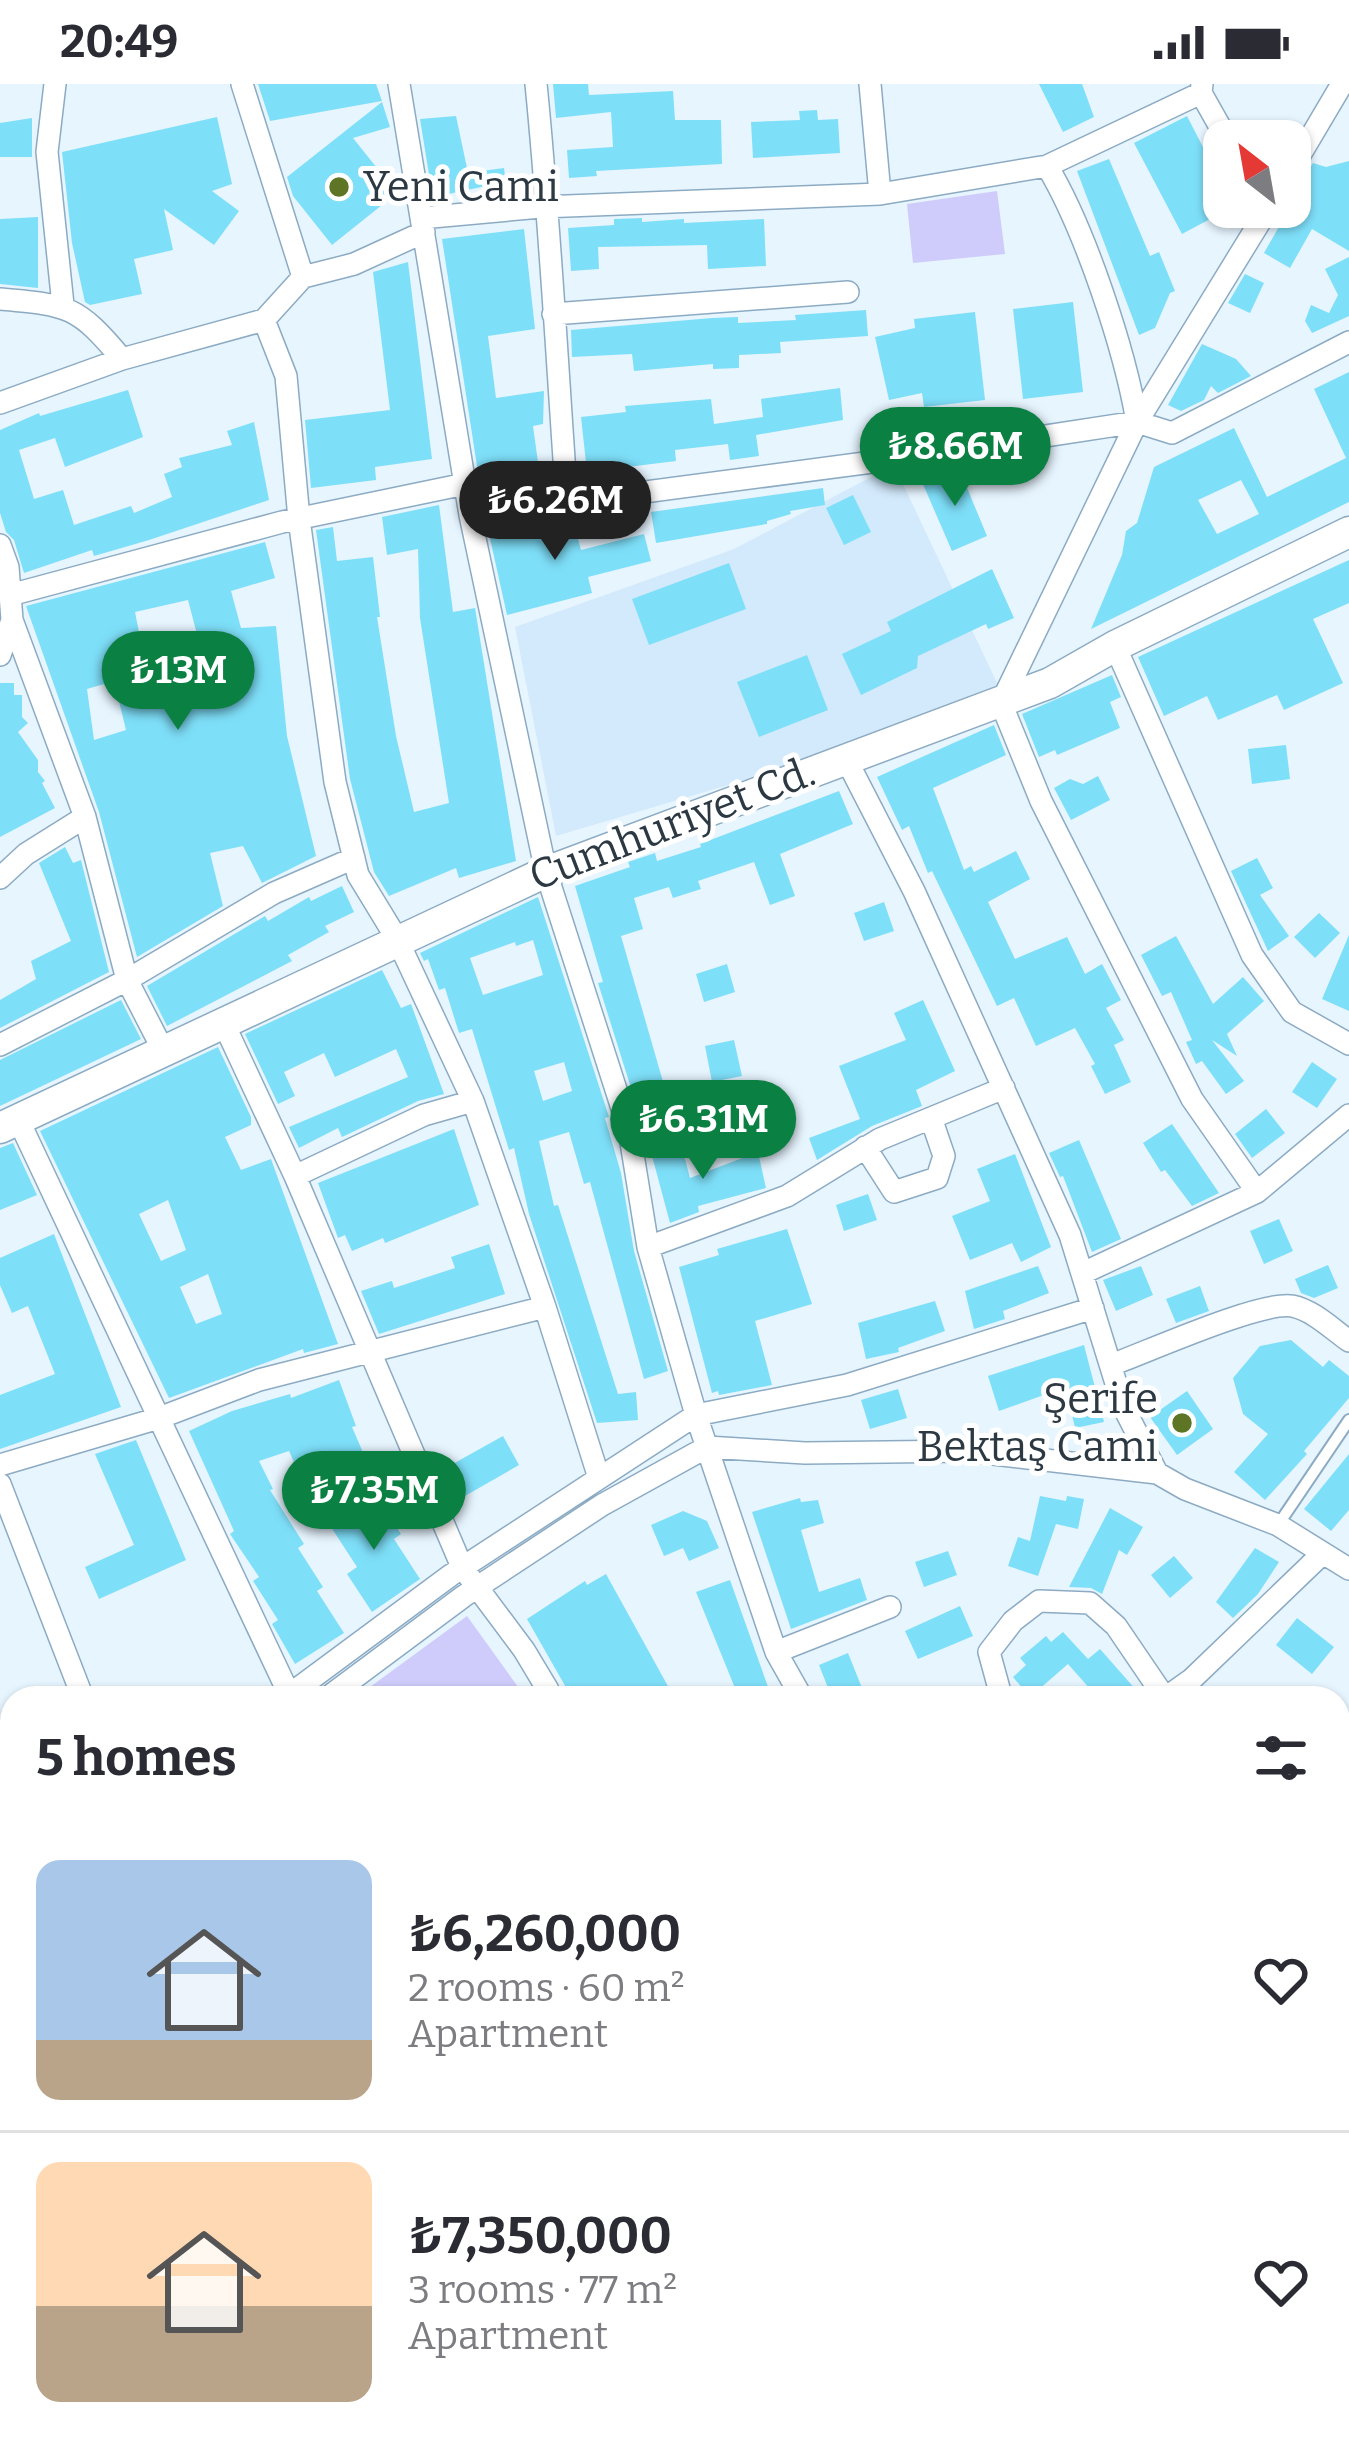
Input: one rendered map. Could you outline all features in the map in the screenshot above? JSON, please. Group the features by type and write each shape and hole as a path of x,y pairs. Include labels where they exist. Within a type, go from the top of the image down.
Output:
{"main road":[{"name":"Cumhuriyet Cd.","path":"9,1124 546,872 1050,683 1114,646 1349,532"}],"street":[{"path":"55,84 47,152 63,305"},
{"path":"242,84 303,277"},
{"path":"399,84 470,515 546,872 629,1130 649,1247 696,1414 776,1652 795,1686"},
{"path":"536,84 549,206 567,502"},
{"path":"870,84 880,194"},
{"path":"1311,136 1342,84"},
{"path":"0,403 122,359 264,320 303,277 354,264 422,225 549,206 880,194 1009,176 1047,166 1201,88 1217,120"},
{"path":"1047,166 1091,267 1130,380 1137,422"},
{"path":"1256,228 1137,422 1001,704 1041,801 1183,1082 1257,1192"},
{"path":"553,314 848,292"},
{"path":"0,299 63,305 92,323 122,359"},
{"path":"264,320 286,376 299,519 334,782 358,875 397,939 473,1102 545,1307 598,1478"},
{"path":"470,515 1137,422 1172,433 1349,342"},
{"path":"10,595 299,519 465,484"},
{"path":"3,560 12,620 86,817 127,980 163,1050"},
{"path":"0,655 12,620"},
{"path":"1114,646 1252,955 1292,1012 1349,1044"},
{"path":"845,757 914,891 1004,1088 1083,1273 1123,1406 1157,1473"},
{"path":"0,878 26,854 86,817"},
{"path":"0,1045 127,980 274,892 354,858"},
{"path":"223,1022 295,1176 462,1568 546,1686"},
{"path":"649,1247 787,1196 866,1147 1004,1088"},
{"path":"629,1130 723,1101"},
{"path":"295,1176 424,1114 473,1102"},
{"path":"1083,1273 1257,1192 1349,1115"},
{"path":"866,1147 894,1192 937,1178 944,1156 931,1118"},
{"path":"9,1124 160,1418 282,1686"},
{"path":"1111,1365 1260,1310 1290,1306 1349,1341"},
{"path":"0,1465 160,1418 259,1380 545,1307"},
{"path":"301,1686 462,1568 696,1414 847,1385 1094,1308"},
{"path":"343,1686 477,1588 602,1505 707,1447 805,1454 967,1451 1157,1473 1185,1489 1279,1525 1349,1568"},
{"path":"0,1484 78,1686"},
{"path":"1181,1686 1322,1554"},
{"path":"998,1686 989,1652 1013,1621 1039,1601 1090,1603 1116,1626 1157,1686"},
{"path":"776,1652 890,1607"}],"lane":[{"path":"1279,1525 1349,1420"}],"shaded area":[{"path":"997,191 1005,254 913,263 907,204"},
{"path":"894,465 998,685 762,775 556,836 515,627 734,549"},
{"path":"467,1616 517,1686 371,1686"}],"building":[{"path":"258,84 376,84 382,101 270,121"},
{"path":"553,84 588,84 589,95 673,91 675,120 721,120 722,164 596,171 597,176 569,178 567,150 613,147 611,112 556,118"},
{"path":"1039,84 1082,84 1094,117 1063,132"},
{"name":"Yeni Cami","path":"382,102 390,127 353,138 397,193 332,245 293,196 287,177"},
{"path":"817,110 818,120 838,119 840,153 753,158 751,122 800,120 799,111"},
{"path":"456,116 467,168 473,167 474,172 504,168 507,193 487,195 486,186 439,196 438,191 432,193 420,119"},
{"path":"1187,116 1203,147 1203,223 1182,234 1134,143"},
{"path":"217,117 232,184 212,191 239,211 214,245 164,209 173,250 134,259 142,294 90,305 85,302 72,243 62,152"},
{"path":"32,118 32,157 0,157 0,123"},
{"path":"1109,159 1150,256 1159,252 1175,291 1155,328 1139,335 1077,171"},
{"path":"1349,161 1349,251 1312,229 1290,268 1264,253 1278,228 1311,228 1311,166"},
{"path":"38,217 38,288 0,284 0,219"},
{"path":"642,218 642,222 684,219 684,223 764,219 766,266 708,269 707,245 598,247 599,269 571,271 568,228"},
{"path":"524,229 535,329 488,336 496,398 544,391 543,424 533,426 541,484 481,492 442,239"},
{"path":"1349,257 1349,316 1312,333 1305,321 1311,305 1329,313 1338,295 1325,269"},
{"path":"408,262 432,459 375,467 376,480 311,488 305,420 390,410 373,272"},
{"path":"1245,274 1264,283 1250,313 1228,303"},
{"path":"1073,302 1083,392 1023,399 1013,309"},
{"path":"866,310 868,336 780,342 781,353 739,355 739,368 713,369 713,364 634,371 632,354 572,357 571,330 712,318 738,317 738,323 796,320 795,315"},
{"path":"975,312 985,400 924,407 922,393 889,400 875,337 915,328 914,319"},
{"path":"1202,344 1236,359 1251,376 1218,393 1211,386 1204,400 1181,411 1168,405"},
{"path":"1349,372 1349,502 1091,629 1122,555 1126,531 1137,523 1154,467 1234,428 1267,497 1346,458 1314,389","holes":["1241,480 1259,514 1217,534 1198,500"]},
{"path":"840,388 843,420 756,435 759,456 730,460 728,444 675,450 676,461 587,472 581,417 626,412 625,406 711,399 714,424 763,417 761,399"},
{"path":"128,390 143,437 65,467 55,438 19,450 34,499 63,490 74,525 131,506 134,513 172,497 164,474 182,467 179,458 232,445 227,431 254,422 269,500 149,540 94,556 92,550 24,573 0,513 0,430 39,413"},
{"path":"958,466 987,536 952,551 922,482"},
{"path":"823,488 825,505 790,511 767,524 656,543 651,512"},
{"path":"853,495 871,532 844,545 826,508"},
{"path":"439,505 453,612 475,608 516,861 459,878 456,868 389,896 374,872 350,779 316,530 333,527 337,561 373,557 377,617 396,736 414,812 449,803 420,618 418,549 387,555 382,517"},
{"path":"572,517 581,550 644,534 651,561 588,577 592,593 507,615 489,534"},
{"path":"265,542 275,578 231,591 241,628 276,626 287,736 316,856 262,883 243,846 210,853 223,906 137,957 99,812 26,606","holes":["188,600 199,642 154,652 152,645 142,647 135,612","114,681 126,730 94,740 87,689"]},
{"path":"1349,560 1349,603 1313,619 1343,683 1284,710 1277,695 1218,720 1207,696 1164,716 1138,657"},
{"path":"729,563 746,609 649,645 632,599"},
{"path":"992,569 1014,618 988,629 986,624 918,656 917,668 861,695 842,654 891,631 887,622"},
{"path":"807,655 828,710 759,737 737,682"},
{"path":"1112,675 1121,697 1110,702 1120,728 1057,755 1055,750 1039,757 1022,714"},
{"path":"0,683 14,683 14,695 22,695 22,717 28,723 18,732 38,760 38,772 55,808 0,837"},
{"path":"994,725 1006,755 933,788 964,870 971,866 974,872 1016,851 1030,879 988,902 1015,959 1067,937 1085,974 1102,964 1121,1000 1106,1008 1124,1040 1114,1045 1131,1082 1105,1094 1075,1028 1036,1046 1014,998 997,1006 909,826 902,830 877,777"},
{"path":"1286,745 1290,779 1252,784 1248,749"},
{"path":"1098,776 1110,800 1071,820 1054,788 1070,779 1083,784"},
{"path":"839,791 853,824 780,854 795,896 770,905 754,862 698,881 701,889 673,898 669,887 634,898 643,929 621,936 668,1099 637,1107 598,983 603,982 575,886 655,853 657,861 701,847"},
{"path":"65,847 73,863 81,860 109,972 0,1028 0,1000 36,979 31,961 71,941 39,863"},
{"path":"1257,858 1273,888 1260,895 1289,936 1268,951 1231,871"},
{"path":"342,886 354,912 325,926 329,932 288,955 292,961 167,1026 147,986 265,916 268,921 309,897 311,901"},
{"path":"538,897 609,1117 605,1118 621,1173 634,1251 668,1371 644,1379 590,1182 584,1184 569,1132 539,1141 554,1206 558,1205 618,1394 636,1392 638,1420 597,1423 529,1214 514,1148 509,1150 472,1029 459,1033 445,988 439,990 428,959 424,961 420,953","holes":["533,940 543,975 483,995 470,958","564,1062 572,1091 543,1101 534,1071"]},
{"path":"884,902 894,931 864,941 854,913"},
{"path":"1319,913 1340,933 1315,958 1294,937"},
{"path":"1349,935 1349,1011 1322,999"},
{"path":"1176,936 1213,1004 1243,977 1264,1001 1227,1034 1237,1056 1212,1040 1244,1081 1226,1094 1202,1061 1196,1064 1186,1042 1192,1040 1171,992 1162,996 1141,955"},
{"path":"727,964 735,992 704,1002 696,974"},
{"path":"382,970 401,1008 411,1004 444,1094 418,1101 342,1137 338,1128 299,1148 289,1127 408,1077 396,1049 335,1077 324,1053 284,1072 295,1096 278,1104 245,1034"},
{"path":"121,1000 141,1039 0,1106 0,1060"},
{"path":"923,1000 955,1071 916,1090 922,1106 872,1126 817,1160 809,1138 860,1119 839,1066 906,1040 894,1013"},
{"path":"734,1040 742,1076 712,1082 705,1046"},
{"path":"218,1047 251,1117 251,1125 225,1137 241,1170 271,1159 338,1344 304,1353 303,1349 169,1398 40,1131","holes":["168,1200 186,1250 161,1261 139,1214","208,1274 222,1314 196,1324 180,1287"]},
{"path":"1312,1062 1337,1079 1317,1108 1292,1092"},
{"path":"1266,1109 1285,1133 1252,1158 1235,1134"},
{"path":"1172,1124 1219,1193 1192,1206 1143,1143"},
{"path":"454,1129 479,1205 385,1243 383,1238 352,1251 345,1235 338,1238 318,1183"},
{"path":"1079,1140 1121,1239 1092,1252 1063,1176 1049,1153"},
{"path":"13,1143 37,1195 0,1210 0,1148"},
{"path":"681,1144 690,1178 758,1152 766,1188 698,1206 699,1212 670,1223 651,1152"},
{"path":"1015,1154 1051,1247 1021,1262 1012,1243 970,1260 952,1216 990,1201 977,1169"},
{"path":"868,1194 877,1220 844,1231 836,1205"},
{"path":"1279,1219 1293,1251 1264,1264 1250,1231"},
{"path":"787,1229 812,1304 755,1321 772,1385 712,1393 679,1267 719,1255 717,1249"},
{"path":"54,1234 121,1407 0,1449 0,1395 55,1374 28,1306 12,1313 0,1285 0,1258"},
{"path":"489,1244 505,1294 379,1334 361,1291 392,1281 394,1288 455,1268 451,1257"},
{"path":"1328,1265 1338,1288 1314,1298 1301,1293 1295,1279"},
{"path":"1038,1266 1049,1293 1003,1311 1005,1319 974,1329 965,1291"},
{"path":"1141,1266 1153,1295 1116,1311 1103,1280"},
{"path":"1200,1286 1209,1311 1176,1323 1166,1299"},
{"path":"935,1301 945,1331 898,1348 899,1352 866,1359 858,1323"},
{"path":"1291,1340 1323,1367 1329,1360 1349,1376 1349,1398 1265,1500 1234,1472 1268,1434 1243,1414 1233,1378 1260,1346"},
{"path":"1084,1345 1104,1422 1075,1428 1066,1387 999,1411 988,1376"},
{"path":"339,1380 371,1471 310,1498 289,1451 259,1461 270,1490 304,1544 298,1548 323,1587 317,1591 344,1633 295,1664 272,1624 278,1620 253,1581 259,1577 230,1534 234,1531 189,1431 232,1411 290,1394 291,1398"},
{"path":"898,1389 907,1418 870,1429 861,1400"},
{"name":"Şerife Bektaş Cami","path":"1187,1391 1213,1429 1177,1455 1150,1417"},
{"path":"503,1436 519,1465 458,1500 442,1470"},
{"path":"136,1440 186,1560 99,1599 85,1567 134,1545 95,1454"},
{"path":"1349,1454 1349,1510 1331,1531 1304,1509"},
{"path":"375,1494 401,1534 394,1539 420,1579 372,1612 347,1574 357,1567 329,1524"},
{"path":"1040,1496 1084,1499 1078,1529 1056,1524 1038,1576 1008,1566 1018,1537 1030,1541"},
{"path":"800,1498 801,1502 818,1500 824,1523 801,1530 819,1592 860,1578 867,1600 791,1629 752,1512"},
{"path":"1110,1508 1143,1527 1127,1555 1119,1550 1102,1594 1069,1587"},
{"path":"683,1511 707,1521 719,1548 689,1561 683,1548 664,1556 651,1525"},
{"path":"1255,1548 1279,1562 1258,1594 1233,1618 1216,1602"},
{"path":"948,1551 957,1575 924,1587 915,1562"},
{"path":"1174,1556 1193,1578 1170,1598 1151,1575"},
{"path":"606,1574 668,1686 565,1686 527,1619 585,1581 587,1585"},
{"path":"730,1580 767,1686 734,1686 696,1592"},
{"path":"960,1606 973,1636 918,1659 905,1631"},
{"path":"1297,1618 1334,1647 1312,1674 1276,1645"},
{"path":"1063,1632 1088,1659 1100,1649 1133,1686 1087,1686 1068,1664 1043,1686 1021,1686 1013,1677 1026,1665 1020,1658 1046,1636 1051,1642"},
{"path":"848,1653 861,1686 827,1686 819,1665"}],"place":[{"name":"Yeni Cami","path":"339,187"},
{"name":"Şerife Bektaş Cami","path":"1182,1423"}]}
